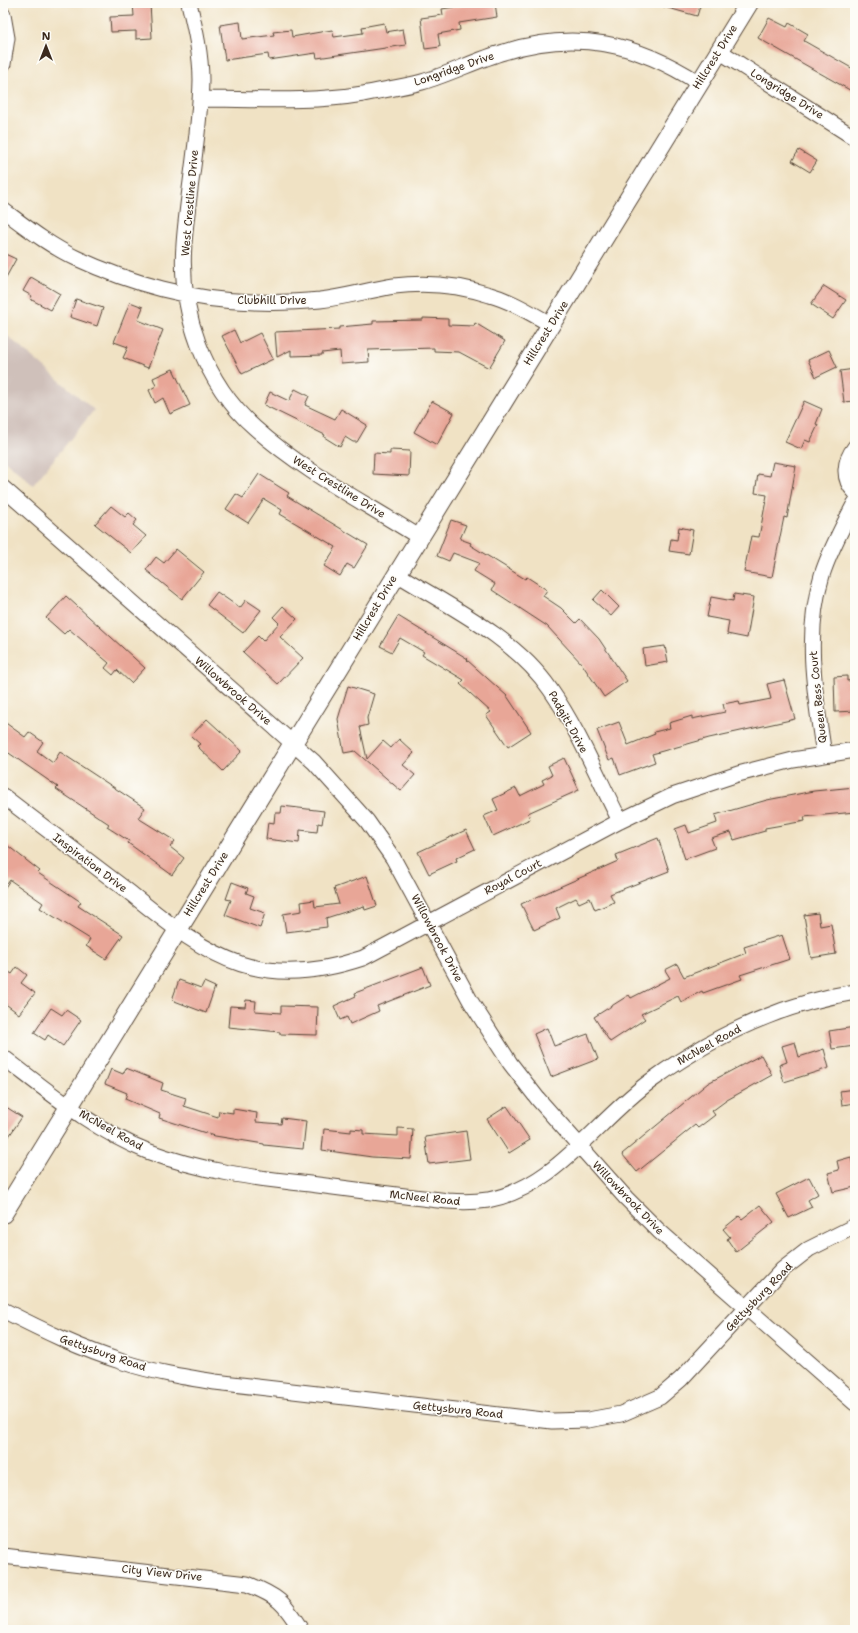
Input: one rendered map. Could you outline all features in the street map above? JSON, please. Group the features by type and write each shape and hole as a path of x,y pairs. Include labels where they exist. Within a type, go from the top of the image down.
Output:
{"street":[{"name":"West Crestline Drive","path":"189,3 198,44 201,78 184,245 186,293 190,318 199,346 211,372 228,399 254,427 298,462 419,537"},
{"name":"Hillcrest Drive","path":"3,1214 749,3"},
{"path":"3,15 7,38 3,64"},
{"name":"Longridge Drive","path":"200,99 309,98 361,94 422,82 503,52 525,46 570,41 608,44 637,51 674,66 699,82"},
{"name":"Longridge Drive","path":"719,51 855,138"},
{"name":"Clubhill Drive","path":"3,210 38,235 75,258 119,275 162,288 209,298 254,302 320,300 395,286 442,285 490,295 511,302 552,325"},
{"path":"855,447 848,457 845,470 851,488 855,492"},
{"name":"Willowbrook Drive","path":"3,488 314,762 367,821 393,858 471,1002 510,1063 578,1146 659,1231 855,1403"},
{"name":"Queen Bess Court","path":"824,754 813,672 812,641 814,615 822,576 832,549 855,503"},
{"name":"Padgitt Drive","path":"396,574 487,630 530,665 550,689 570,724 620,821"},
{"name":"Royal Court","path":"178,930 213,952 240,964 259,968 301,971 338,966 363,958 620,821 696,787 792,760 855,750"},
{"name":"Inspiration Drive","path":"3,796 178,930"},
{"name":"McNeel Road","path":"3,1057 69,1107 110,1132 146,1150 216,1172 448,1201 488,1200 515,1192 541,1177 650,1081 715,1040 755,1020 797,1005 855,992"},
{"name":"Gettysburg Road","path":"3,1310 52,1335 123,1362 168,1375 254,1387 552,1421 576,1421 621,1414 660,1397 681,1379 782,1270 808,1249 855,1226"},
{"name":"City View Drive","path":"3,1556 247,1584 269,1592 287,1608 301,1630"}],"shaded area":[{"path":"3,332 94,410 33,485 3,459"}],"building":[{"path":"133,3 150,3 152,38 136,39 136,31 111,32 110,17 134,16"},
{"path":"466,3 495,3 497,17 459,23 460,30 438,34 440,47 425,49 421,18 443,15 442,9 467,5"},
{"path":"662,3 701,3 697,16 661,6"},
{"path":"769,18 787,27 789,23 808,34 804,41 855,70 855,93 758,38"},
{"path":"240,22 242,39 274,35 273,32 291,30 292,37 332,30 334,37 363,33 362,27 384,23 386,32 403,29 406,45 317,58 316,53 269,60 268,54 225,60 220,25"},
{"path":"799,150 817,161 810,172 792,161"},
{"path":"3,253 16,259 3,283"},
{"path":"31,277 60,294 51,310 30,299 32,296 23,291"},
{"path":"824,286 846,300 833,319 811,304"},
{"path":"76,299 103,308 97,326 70,317"},
{"path":"130,302 143,307 138,320 163,330 148,368 123,358 128,347 114,342"},
{"path":"423,318 448,319 448,325 474,326 475,323 505,341 489,368 459,352 434,351 434,348 368,350 369,362 341,364 340,351 322,353 322,355 291,356 291,350 277,357 275,332 339,329 339,327 373,324 373,321 423,320"},
{"path":"234,330 240,343 260,333 273,359 242,374 222,336"},
{"path":"829,350 837,367 816,377 808,360"},
{"path":"173,369 190,405 170,414 163,398 155,403 149,390 156,386 153,378"},
{"path":"855,369 855,401 844,402 840,371"},
{"path":"295,389 309,396 305,405 335,419 341,409 367,425 357,442 353,442 345,437 340,447 324,437 325,435 264,405 270,392 289,401"},
{"path":"432,401 454,413 437,445 414,432"},
{"path":"804,401 822,409 816,424 818,425 810,442 805,440 801,449 785,442"},
{"path":"390,450 410,451 409,476 373,474 374,453 390,454"},
{"path":"773,462 796,466 787,518 784,517 772,577 744,572 751,536 759,537 767,495 755,493 758,474 770,476"},
{"path":"259,474 289,493 287,496 368,545 354,568 347,564 340,576 324,566 336,547 280,514 282,510 264,499 248,523 226,509 236,494 243,498"},
{"path":"111,506 125,517 129,513 137,520 133,525 146,536 131,553 95,524"},
{"path":"451,520 466,525 460,539 471,543 470,545 525,579 527,577 547,590 543,596 561,608 576,623 580,619 599,639 627,681 604,697 582,664 547,626 492,590 495,584 474,571 479,563 453,553 449,561 437,556"},
{"path":"679,527 693,530 689,554 669,551 671,539 677,540"},
{"path":"176,549 204,572 182,599 146,570 156,557 164,563"},
{"path":"602,590 619,607 611,616 593,600"},
{"path":"217,592 240,608 246,600 261,610 243,633 207,605"},
{"path":"734,594 754,597 747,638 727,634 729,621 707,617 711,597 733,601"},
{"path":"66,596 145,668 131,683 117,670 113,675 105,668 109,663 69,629 64,634 46,618"},
{"path":"283,606 297,619 280,637 303,658 278,684 243,652 258,636 263,641 279,623 273,617"},
{"path":"398,616 468,659 467,660 507,696 531,732 508,747 486,715 491,712 460,684 464,680 422,655 424,652 400,638 392,652 380,646"},
{"path":"665,646 668,662 645,666 643,649"},
{"path":"847,676 847,681 855,680 855,711 835,712 834,677"},
{"path":"784,680 795,719 709,738 652,754 655,762 620,775 614,758 609,760 597,730 619,722 628,745 655,734 654,732 670,728 669,723 692,716 692,719 725,712 723,704 739,701 740,705 771,699 767,684"},
{"path":"348,686 374,694 367,718 368,725 360,727 367,759 383,741 391,748 399,739 414,753 403,765 415,775 401,791 355,751 344,753 338,719"},
{"path":"207,719 242,751 223,771 197,746 200,744 191,736"},
{"path":"3,721 25,737 29,732 43,742 37,751 53,763 60,752 145,808 138,818 175,841 170,847 184,858 172,875 128,843 129,841 107,827 109,824 56,789 58,787 3,749"},
{"path":"564,758 579,790 528,813 530,819 493,836 484,816 498,810 493,799 516,788 520,796 544,784 542,780 552,775 548,766"},
{"path":"855,787 855,812 804,817 805,821 765,828 765,831 734,840 731,832 711,838 715,848 685,859 675,829 686,825 689,833 717,823 715,815 767,800 814,791"},
{"path":"282,806 324,811 322,824 318,823 317,832 300,830 299,843 266,839 268,822 274,823 275,813 281,813"},
{"path":"466,830 475,849 456,858 457,861 429,874 418,852"},
{"path":"658,838 669,871 610,894 614,902 595,910 590,898 579,903 576,898 556,908 560,918 534,930 521,904 618,861 616,855"},
{"path":"3,842 40,871 38,873 81,902 78,906 123,935 106,959 86,946 90,939 40,908 43,903 10,880 3,890"},
{"path":"367,876 377,906 365,910 364,906 326,918 327,927 286,932 283,914 302,911 301,902 314,900 315,907 339,904 334,888"},
{"path":"232,882 248,888 246,893 254,896 250,908 265,913 260,928 225,915 231,900 226,899"},
{"path":"818,913 820,926 831,924 836,954 811,958 804,915"},
{"path":"782,935 790,959 740,975 742,979 703,993 702,991 681,1002 678,996 641,1014 645,1019 610,1042 594,1017 629,995 631,998 670,978 665,970 677,964 684,977 746,953 744,947"},
{"path":"17,967 27,975 21,983 35,993 19,1014 3,1002 3,968 12,974"},
{"path":"423,967 430,985 377,1006 379,1011 350,1024 347,1017 340,1020 334,1006 356,996 355,993"},
{"path":"179,980 201,988 204,982 215,987 206,1013 172,1000"},
{"path":"246,1000 256,1001 255,1011 281,1013 281,1006 318,1007 317,1035 280,1034 280,1032 228,1027 230,1006 245,1007"},
{"path":"51,1008 62,1015 66,1010 81,1020 63,1046 48,1035 45,1040 34,1033"},
{"path":"855,1027 855,1046 832,1049 829,1031"},
{"path":"547,1028 554,1046 588,1034 598,1059 551,1077 534,1034"},
{"path":"795,1042 799,1057 824,1049 829,1068 784,1082 779,1065 787,1062 782,1046"},
{"path":"761,1055 772,1075 727,1100 712,1111 715,1115 698,1128 695,1125 637,1172 622,1154 708,1083"},
{"path":"126,1068 163,1083 161,1090 186,1098 184,1106 218,1117 219,1111 233,1113 233,1109 257,1113 256,1122 281,1124 282,1118 306,1121 303,1149 264,1145 215,1136 159,1118 160,1114 125,1099 127,1093 105,1084 111,1069 123,1074"},
{"path":"854,1089 855,1103 842,1105 840,1091"},
{"path":"3,1105 22,1117 3,1145"},
{"path":"507,1106 530,1140 509,1153 487,1119"},
{"path":"398,1128 413,1129 411,1159 372,1157 322,1150 324,1129 351,1132 351,1129 363,1130 363,1134 398,1136"},
{"path":"466,1131 470,1159 429,1164 425,1137"},
{"path":"851,1157 853,1166 855,1166 855,1187 833,1192 828,1173 839,1170 837,1161"},
{"path":"809,1177 818,1194 808,1200 812,1207 789,1218 776,1194"},
{"path":"760,1205 774,1222 736,1252 727,1239 730,1237 723,1229 739,1216 742,1219"}]}
